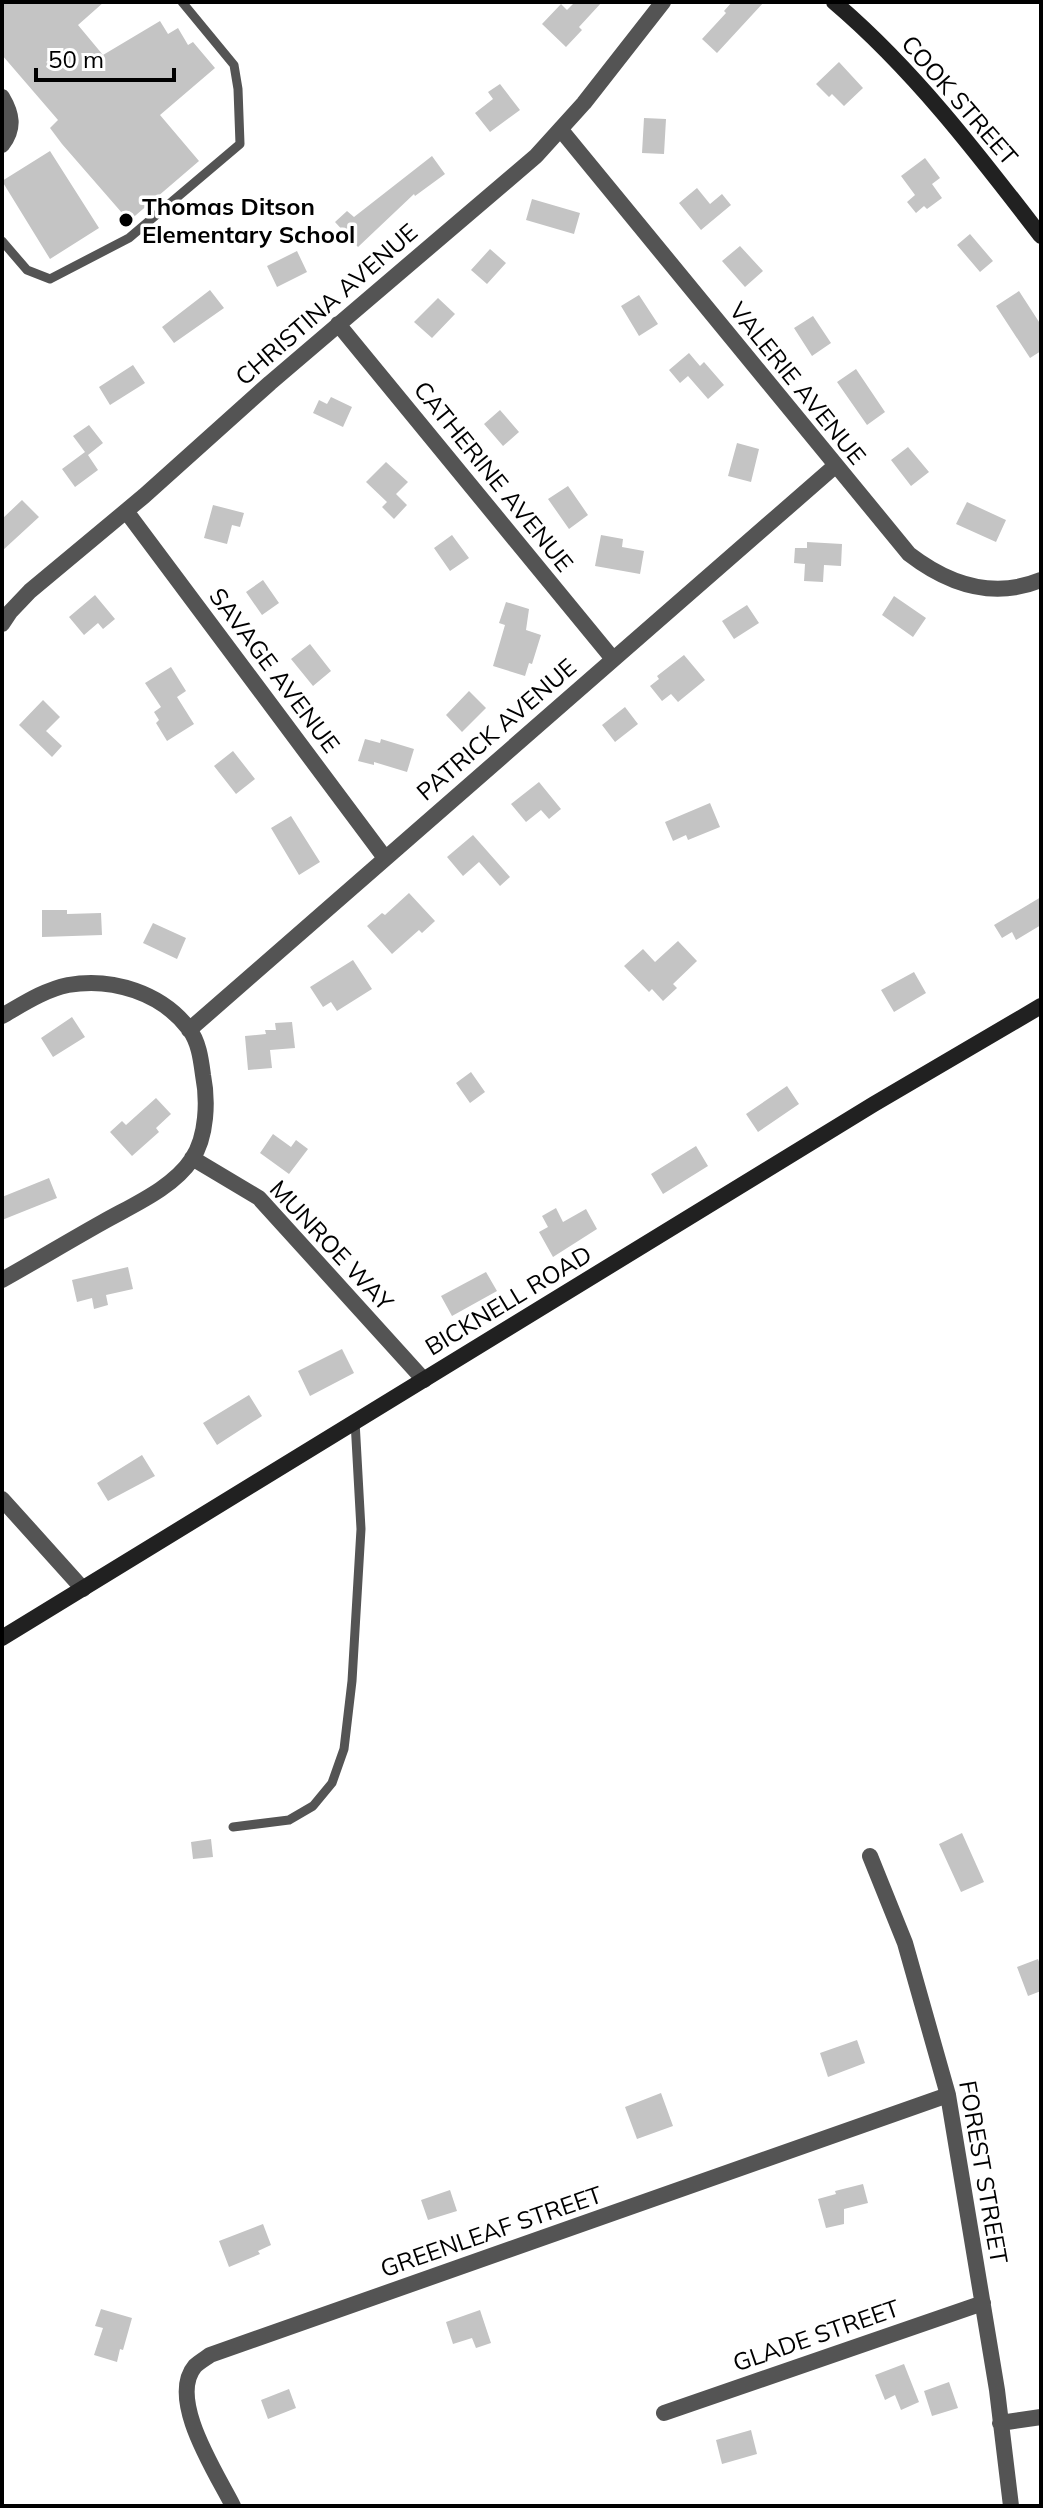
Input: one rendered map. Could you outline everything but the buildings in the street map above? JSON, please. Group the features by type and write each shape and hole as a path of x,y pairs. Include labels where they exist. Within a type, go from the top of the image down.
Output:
{"street":[{"name":"CHRISTINA AVENUE","path":"2,624 30,591 126,511 338,324 496,192 561,130 663,2"},
{"name":"COOK STREET","path":"834,2 904,70 1041,236"},
{"path":"2,97 11,113 11,127 2,145"},
{"name":"VALERIE AVENUE","path":"561,130 909,554 946,579 962,585 997,588 1022,586 1041,580"},
{"name":"CATHERINE AVENUE","path":"338,324 613,659"},
{"name":"PATRICK AVENUE","path":"189,1030 835,466"},
{"name":"SAVAGE AVENUE","path":"126,511 385,858"},
{"path":"2,1016 49,991 69,985 105,984 140,992 171,1011 189,1030 197,1044 205,1085 200,1144 174,1178 2,1280"},
{"name":"BICKNELL ROAD","path":"2,1638 874,1104 1041,1006"},
{"name":"MUNROE WAY","path":"192,1158 259,1198 424,1380"},
{"path":"2,1499 83,1589"},
{"name":"FOREST STREET","path":"870,1856 905,1943 948,2095 983,2303 1011,2506"},
{"name":"GREENLEAF STREET","path":"233,2506 191,2421 186,2394 195,2365 210,2355 948,2095"},
{"name":"GLADE STREET","path":"664,2413 983,2303"},
{"path":"1000,2423 1041,2417"}],"lane":[{"path":"2,241 27,270 50,279 129,238 240,144 234,65 182,2"},
{"path":"233,1827 289,1820 313,1806 332,1783 344,1749 352,1681 361,1529 355,1421"}],"place":[{"name":"Thomas Ditson Elementary School","path":"126,220"}]}
